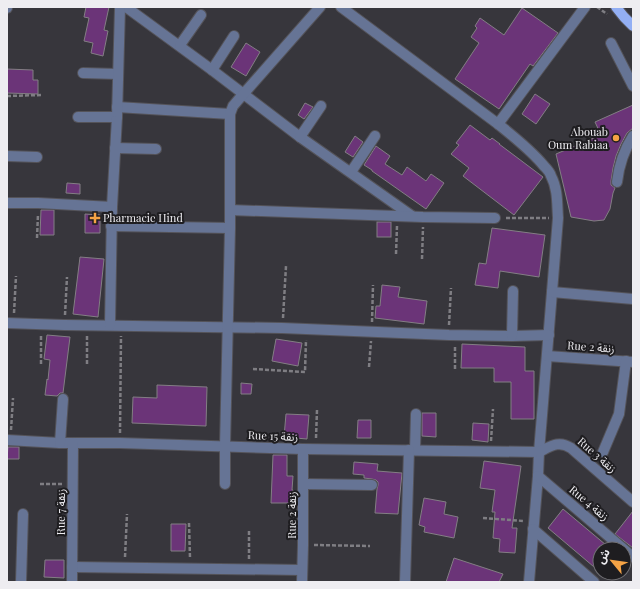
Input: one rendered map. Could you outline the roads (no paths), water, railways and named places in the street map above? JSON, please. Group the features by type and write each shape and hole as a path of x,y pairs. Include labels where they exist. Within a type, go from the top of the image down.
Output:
{"main road":[{"path":"616,7 633,26"}],"street":[{"path":"110,325 111,226 117,117 120,7"},
{"path":"126,7 180,45 300,137 412,216"},
{"path":"225,484 230,228 230,114 233,106 320,7"},
{"path":"341,7 498,124 521,143 551,174 554,183 558,218 529,582"},
{"path":"498,124 585,7"},
{"path":"180,45 201,15"},
{"path":"212,70 234,36"},
{"path":"611,43 633,86"},
{"path":"82,73 118,74"},
{"path":"300,137 321,106"},
{"path":"117,107 230,114"},
{"path":"78,117 117,117"},
{"path":"351,172 375,136"},
{"path":"617,182 621,161 633,136"},
{"path":"115,148 156,149"},
{"path":"7,156 37,157"},
{"path":"7,203 112,207"},
{"path":"230,210 495,218"},
{"path":"111,226 230,228"},
{"path":"512,336 513,291"},
{"path":"552,292 633,299"},
{"path":"10,323 282,328 452,336 549,336"},
{"name":"Rue 2 زنقة","path":"547,356 629,362"},
{"path":"603,452 619,414 629,362"},
{"path":"60,443 63,399"},
{"path":"406,582 412,450 416,414"},
{"name":"Rue 15 زنقة","path":"9,440 60,443 120,443 303,449 539,452"},
{"name":"Rue 7 زنقة","path":"72,582 73,443"},
{"name":"Rue 3 زنقة","path":"539,452 553,445 566,445 633,502"},
{"name":"Rue 2 زنقة","path":"302,582 304,484 303,449"},
{"name":"Rue 4 زنقة","path":"538,476 633,557"},
{"path":"304,484 372,485"},
{"path":"21,582 23,514"},
{"path":"534,525 594,582"},
{"path":"72,567 302,570"}],"place":[{"name":"Abouab Oum Rabiaa","path":"616,138"},
{"name":"Pharmacie Hind","path":"95,218"}]}
